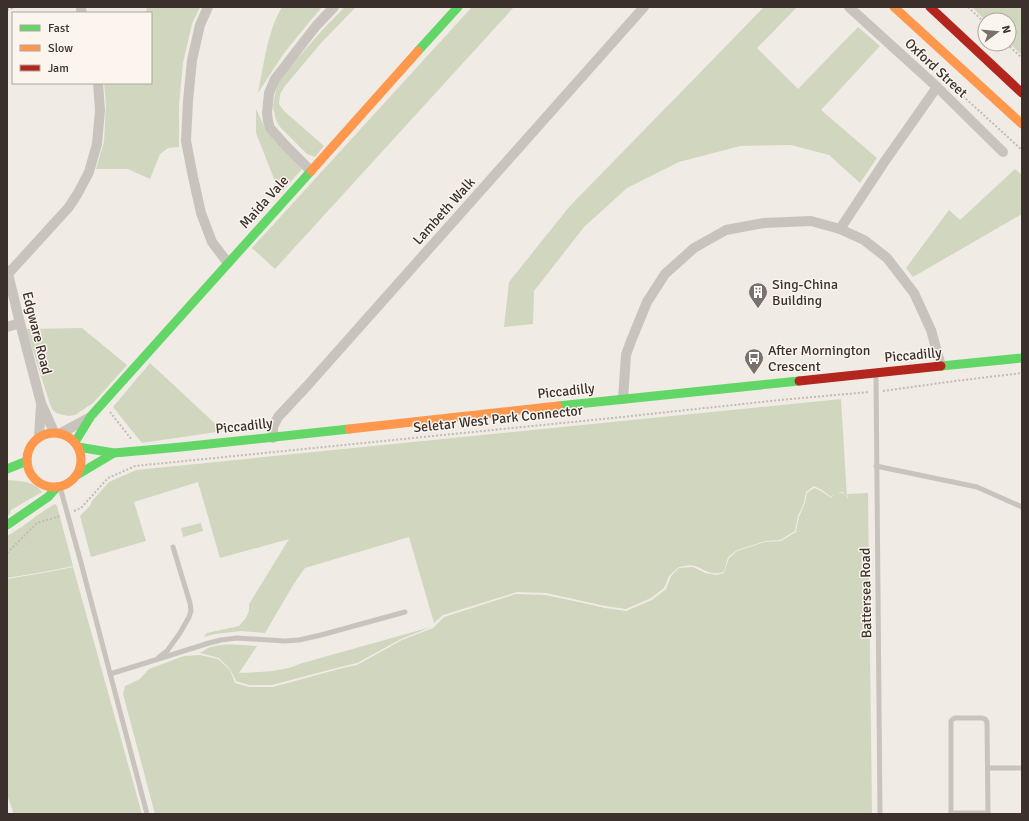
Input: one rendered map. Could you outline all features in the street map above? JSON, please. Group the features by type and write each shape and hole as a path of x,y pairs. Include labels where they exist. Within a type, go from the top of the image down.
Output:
{"street":[{"path":"208,7 200,25 192,60 186,141 200,213 212,242 228,263"},
{"path":"311,171 270,128 267,114 269,93 275,79 316,26 334,7"},
{"name":"Maida Vale","path":"58,433 91,416 104,403 458,7"},
{"name":"Lambeth Walk","path":"273,438 273,427 278,417 644,7"},
{"name":"Oxford Street","path":"849,7 937,87 1003,152"},
{"path":"894,7 1022,124"},
{"path":"930,7 1022,93"},
{"path":"8,272 69,207 89,172 97,144 100,110 98,84"},
{"path":"840,229 937,87"},
{"path":"623,399 626,355 632,337 647,302 665,274 694,248 726,230 764,223 811,221 840,229 864,240 887,258 914,293 931,330 941,366"},
{"name":"Edgware Road","path":"8,272 41,403 58,433"},
{"path":"7,327 20,323"},
{"name":"Piccadilly","path":"77,444 114,453 181,447 876,372 1022,358"},
{"name":"Edgware Road","path":"39,437 41,403"},
{"name":"Maida Vale","path":"77,444 91,416"},
{"path":"46,433 58,433 67,435 77,444 81,454 80,469 77,476 67,484 59,487 48,487 33,478 29,470 27,454 30,447 39,437 46,433"},
{"name":"Piccadilly","path":"77,476 114,453"},
{"path":"7,469 27,462"},
{"path":"7,525 48,497 59,487"}],"lane":[{"name":"Battersea Road","path":"876,372 880,814"},
{"path":"876,466 978,487 1022,507"},
{"path":"59,487 68,514 147,814"},
{"path":"152,661 167,651 171,646 183,628 190,611 190,603 174,547"},
{"path":"110,674 221,640 237,638 285,641 299,640 405,612"},
{"path":"955,718 982,718 986,721 988,813 951,813 950,722 955,718"},
{"path":"988,768 1022,768"}],"path":[{"path":"7,10 16,7"},
{"path":"968,7 977,15"},
{"name":"Seletar West Park Connector","path":"7,553 37,523 68,514 81,508 108,478 135,466 780,400 876,392 955,381 1022,374"},
{"path":"104,403 141,450"}],"green space":[{"path":"147,7 200,7 192,24 183,63 179,105 179,147 168,148 160,154 150,179 128,169 96,169 104,142 106,105 104,84 152,84 152,12 146,12"},
{"path":"282,7 322,7 284,53 258,93 269,38"},
{"path":"345,7 356,7 321,43 280,94 279,104 284,111 324,146 315,157 307,154 280,127 276,120 273,107 275,94 278,83 288,69"},
{"path":"472,7 514,7 275,269 252,248"},
{"path":"764,7 797,7 757,48 798,89 858,27 880,46 821,110 877,158 860,183 829,155 791,145 740,146 679,162 627,188 584,227 534,291 533,324 504,327 509,282 569,207"},
{"path":"972,7 1021,7 1022,55 1017,50 1017,12 977,12"},
{"path":"256,109 266,130 302,169 280,194 256,133"},
{"path":"1015,169 1022,175 1022,214 913,277 906,268 949,210 960,220"},
{"path":"82,328 127,365 93,403 75,415 68,416 56,413 52,409 26,329"},
{"path":"150,363 223,431 142,443 113,407"},
{"path":"841,399 847,498 847,494 868,493 872,814 155,814 123,694 125,686 140,679 149,669 184,656 200,655 218,659 230,670 235,683 249,687 273,687 357,665 402,640 433,628 444,617 516,594 545,595 626,611 652,600 666,589 671,576 679,568 693,567 705,573 716,575 724,573 729,558 737,551 765,542 781,541 796,532 807,493 814,488 831,498 836,492 831,497 814,486 806,492 795,531 780,540 766,541 737,550 728,557 724,572 711,573 691,565 679,567 669,576 664,588 651,598 626,609 546,593 517,592 443,615 434,623 409,537 305,568 265,633 241,631 215,634 204,637 207,633 239,626 246,618 249,611 249,604 289,539 220,558 198,482 134,502 146,541 91,557 80,516 109,482 136,470"},
{"path":"7,480 22,481 31,484 39,488 42,492 11,510 10,514 7,516"},
{"path":"55,504 57,506 73,566 7,578 7,536"},
{"path":"201,523 203,531 183,537 181,528"},
{"path":"73,567 142,814 14,814 7,795 7,579"},
{"path":"431,627 401,639 357,663 272,685 249,685 236,681 230,669 219,658 200,653 210,647 222,645 257,646 239,673 270,671 286,669"}],"traffic: fast":[{"path":"418,51 458,7"},
{"path":"75,442 91,416 311,171"},
{"path":"941,366 1022,358"},
{"path":"558,406 799,381"},
{"path":"78,447 114,453 349,429"},
{"path":"77,475 114,453"},
{"path":"7,469 27,461"},
{"path":"7,525 48,497 57,487"}],"traffic: slow":[{"path":"894,7 1022,124"},
{"path":"311,171 418,51"},
{"path":"349,429 558,406"},
{"path":"49,433 59,433 69,437 77,445 81,455 81,460 81,465 77,475 69,483 59,487 49,487 39,483 31,475 27,465 27,455 31,445 39,437 49,433"}],"traffic: jam":[{"path":"930,7 1022,93"},
{"path":"799,381 941,366"}],"place":[{"name":"Sing-China Building","path":"758,309"},
{"name":"After Mornington Crescent","path":"754,375"}]}
